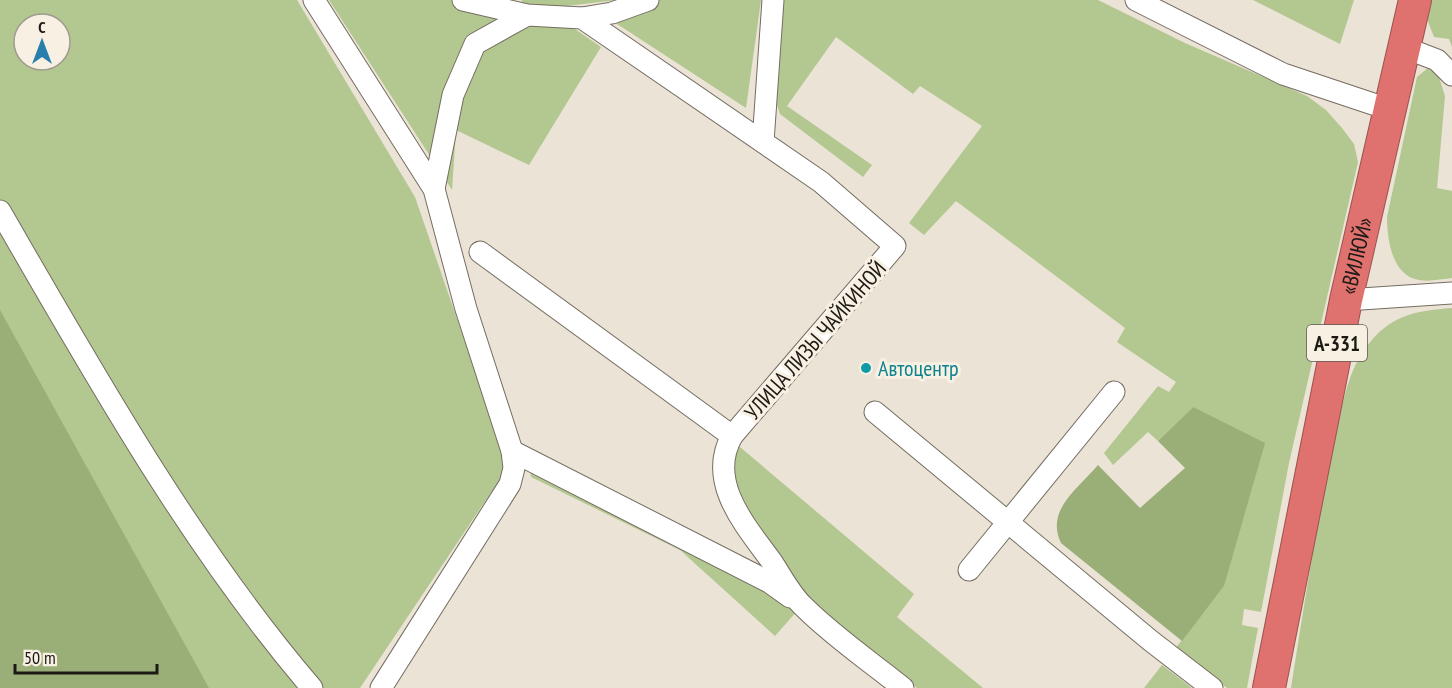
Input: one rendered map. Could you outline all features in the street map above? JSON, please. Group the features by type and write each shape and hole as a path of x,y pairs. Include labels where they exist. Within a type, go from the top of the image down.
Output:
{"highway":[{"name":"«ВИЛЮЙ»","path":"1269,688 1346,300 1388,109 1415,0"}],"street":[{"path":"314,0 434,189 466,309 513,451 514,468 510,484 381,688"},
{"path":"463,0 527,15 582,18 612,13 648,0"},
{"path":"764,142 773,0"},
{"path":"1136,0 1283,74 1388,109"},
{"path":"434,189 453,95 475,44 527,15"},
{"name":"УЛИЦА ЛИЗЫ ЧАЙКИНОЙ","path":"582,18 821,182 895,246 732,436 725,449 723,461 729,498 738,515 803,606 903,688"},
{"path":"1403,47 1437,60 1452,75"},
{"path":"0,211 173,500 265,634 312,688"},
{"path":"480,252 732,436"},
{"path":"1346,300 1452,293"},
{"path":"969,570 1009,524 1114,392"},
{"path":"875,412 1212,688"},
{"path":"513,451 769,582 803,606"}],"green space":[{"path":"0,0 297,0 415,197 508,467 360,688 0,688"},
{"path":"329,0 453,0 452,2 476,14 529,25 569,25 601,47 529,165 456,130 452,190"},
{"path":"522,0 617,0 558,7 521,3"},
{"path":"659,0 761,0 746,108 611,20"},
{"path":"782,0 1098,0 1185,43 1307,96 1326,110 1354,144 1358,162 1289,463 1261,612 1244,609 1242,625 1258,628 1247,688 1227,688 1174,650 1224,586 1193,407 1158,441 1148,432 1113,465 1104,453 1158,386 1169,392 1176,382 1117,342 1125,328 956,201 924,235 909,223 982,126 920,86 913,94 836,37 787,106 872,165 863,177 780,114 774,96"},
{"path":"1253,0 1354,0 1340,44"},
{"path":"1432,0 1452,0 1452,47 1449,39 1434,37 1427,19"},
{"path":"1429,67 1436,68 1445,96 1437,188 1452,191 1452,278 1427,281 1410,277 1397,264 1390,246 1387,217 1417,77"},
{"path":"1452,308 1452,688 1291,688 1322,505 1342,407 1353,370 1358,359 1374,338 1393,322 1414,313"},
{"path":"0,310 209,688 0,688"},
{"path":"1193,407 1265,443 1224,586 1182,641 1061,543 1057,531 1057,520 1066,501 1098,465 1140,508 1185,468 1158,441"},
{"path":"734,442 914,594 897,617 983,688 917,688 803,595 747,522 730,469"},
{"path":"530,469 707,554 797,611 775,636 680,550 531,477"},
{"path":"1162,665 1192,688 1144,688"}],"place":[{"name":"Автоцентр","path":"866,368"}]}
